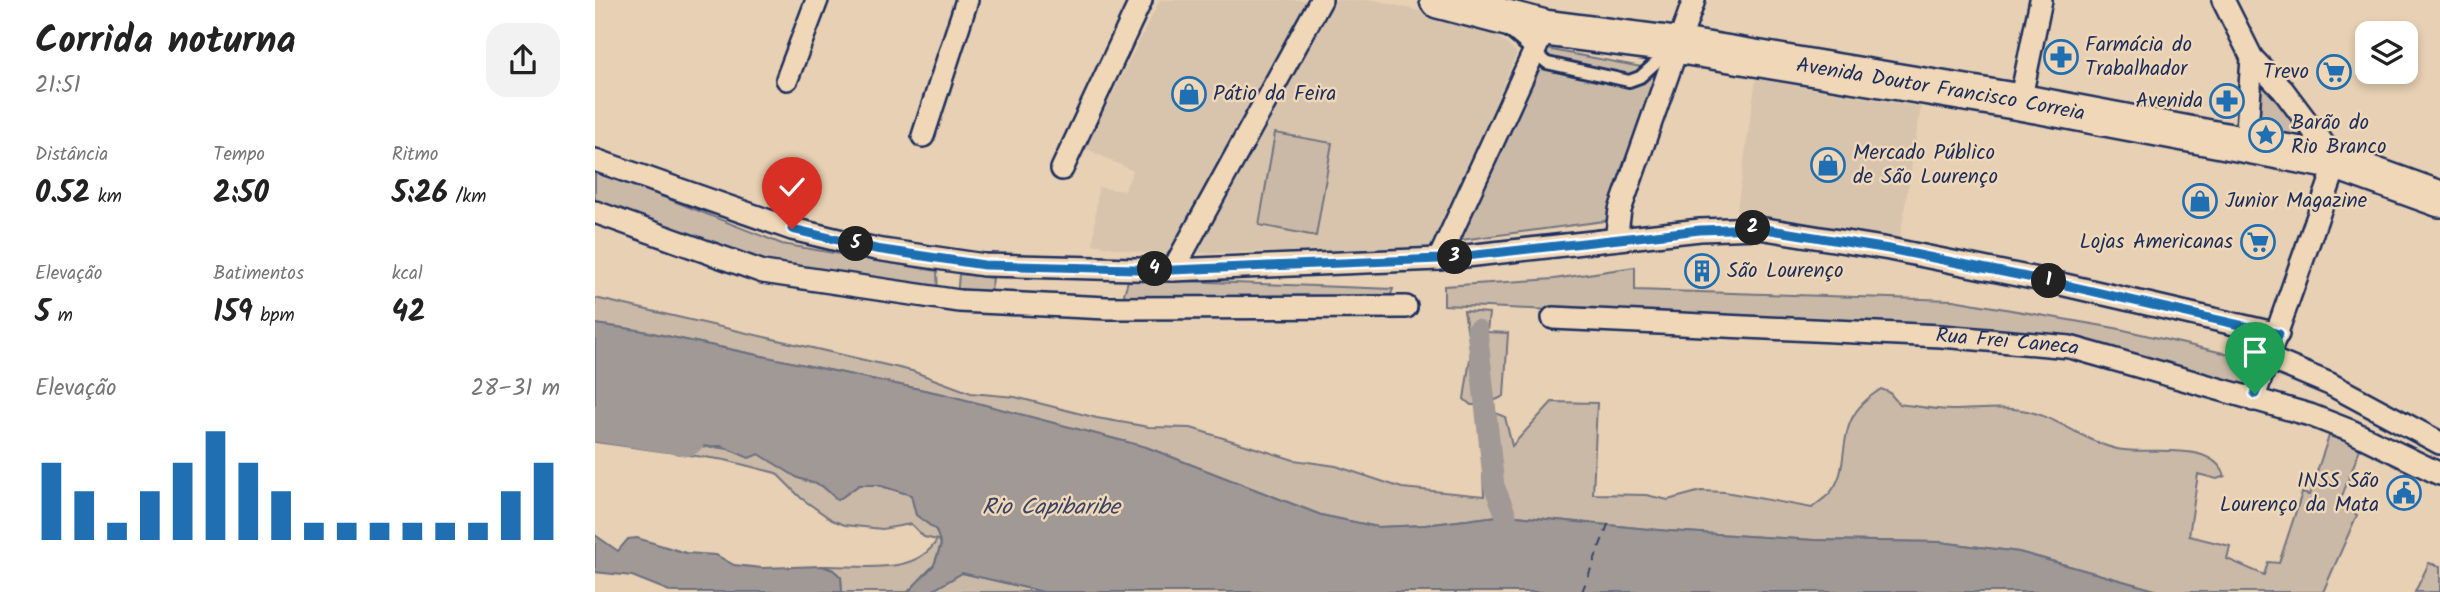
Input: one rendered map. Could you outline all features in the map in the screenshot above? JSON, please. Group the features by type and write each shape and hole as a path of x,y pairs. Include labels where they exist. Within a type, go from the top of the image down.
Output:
{"main road":[{"name":"Avenida Doutor Francisco Correia","path":"1438,0 1488,13 1539,41 1677,45 2020,102 2337,162 2440,199"}],"street":[{"path":"787,79 817,0"},
{"path":"923,136 967,0"},
{"path":"1062,169 1141,0"},
{"path":"1173,270 1321,0"},
{"path":"1616,239 1620,210 1694,0"},
{"path":"2020,102 2041,0"},
{"path":"2232,4 2252,58 2283,90 2337,162 2279,334 2253,400"},
{"path":"1439,259 1539,41"},
{"path":"2246,145 2252,58"},
{"path":"595,160 792,229 876,249 984,265 1173,270 1439,259 1700,230 1759,228 1889,249 2052,282 2279,334"},
{"path":"595,212 763,272 959,301 1107,308 1406,306"},
{"name":"Rua Frei Caneca","path":"1553,318 2027,341 2106,356 2309,415 2351,430 2440,474"},
{"path":"2268,358 2330,384 2440,443"}],"shaded area":[{"name":"Pátio da Feira","path":"1160,0 1321,0 1172,258 1093,244 1098,187 1124,191 1133,171 1085,148"},
{"path":"1330,0 1374,0 1489,28 1517,53 1432,250 1197,253"},
{"path":"1536,47 1668,72 1619,219 1446,242"},
{"path":"2252,58 2337,162 2246,145"},
{"name":"Mercado Público de São Lourenço","path":"1756,79 1921,107 1898,250 1735,223"},
{"path":"1275,133 1332,143 1316,236 1259,225"},
{"path":"595,170 782,244 937,271 938,294 766,267 595,209"},
{"path":"1635,267 1635,290 1953,300 2115,328 2258,361 2246,396 2132,362 1551,310 1444,305 1444,286 1554,279"},
{"path":"959,274 993,278 990,299 957,298"},
{"path":"1128,281 1393,289 1389,299 1128,300 1124,294"},
{"path":"595,298 912,371 971,393 1015,397 1097,418 1149,427 1191,428 1294,460 1336,466 1402,488 1484,496 1481,423 1486,409 1505,417 1512,446 1552,402 1597,403 1593,494 1646,495 1668,500 1701,491 1725,492 1812,508 1829,494 1837,482 1848,429 1854,415 1864,402 1881,389 1889,392 1899,404 1946,410 1999,408 2027,411 2117,449 2177,451 2206,457 2218,464 2225,476 2217,479 2198,474 2189,536 2230,546 2227,559 2264,575 2268,562 2279,563 2302,493 2309,495 2329,436 2361,446 2339,504 2357,515 2323,592 2162,592 2019,552 1940,542 1814,540 1669,531 1506,515 1425,525 1378,527 1321,515 1146,447 943,394 638,330 595,324"},
{"path":"1464,311 1489,313 1487,332 1508,333 1504,396 1485,405 1471,405 1464,399 1471,352"},
{"path":"627,421 639,425 640,435 655,439 765,456 775,460 797,477 822,486 838,500 859,485 878,485 911,495 916,515 936,530 941,544 934,565 908,592 842,592 841,577 822,566 869,567 901,564 915,560 927,552 937,540 924,537 911,524 882,529 845,525 832,520 801,498 776,473 725,460 595,442 595,434"},
{"path":"2429,563 2440,566 2440,592 2415,592"},
{"path":"962,573 1044,592 930,592"}],"water":[{"name":"Rio Capibaribe","path":"595,324 638,330 943,394 1146,447 1321,515 1378,527 1425,525 1506,515 1669,531 1814,540 1940,542 2019,552 2162,592 1044,592 962,573 930,592 908,592 934,565 941,545 936,530 916,515 911,495 878,485 859,485 838,500 822,486 798,478 759,454 749,458 721,446 681,447 674,441 646,441 633,421 595,434"},
{"path":"595,535 618,551 628,539 637,538 686,553 716,555 734,565 762,568 822,566 841,577 842,592 672,592 632,576 595,572"}],"waterway":[{"path":"1477,330 1494,486 1506,515 1510,542"},
{"name":"Rio Capibaribe","path":"595,423 687,437"}],"ferry route":[{"path":"1582,592 1609,522"}],"place":[{"name":"Farmácia do Trabalhador","path":"2061,57"},
{"name":"Trevo","path":"2334,72"},
{"name":"Pátio da Feira","path":"1189,94"},
{"name":"Avenida","path":"2227,101"},
{"name":"Barão do Rio Branco","path":"2266,135"},
{"name":"Mercado Público de São Lourenço","path":"1828,165"},
{"name":"Junior Magazine","path":"2200,201"},
{"name":"Lojas Americanas","path":"2258,242"},
{"name":"São Lourenço","path":"1702,271"},
{"name":"INSS São Lourenço da Mata","path":"2404,493"}],"route":[{"path":"792,229 876,249 984,265 1173,270 1439,259 1700,230 1759,228 1889,249 2052,282 2279,334 2255,394"}]}
